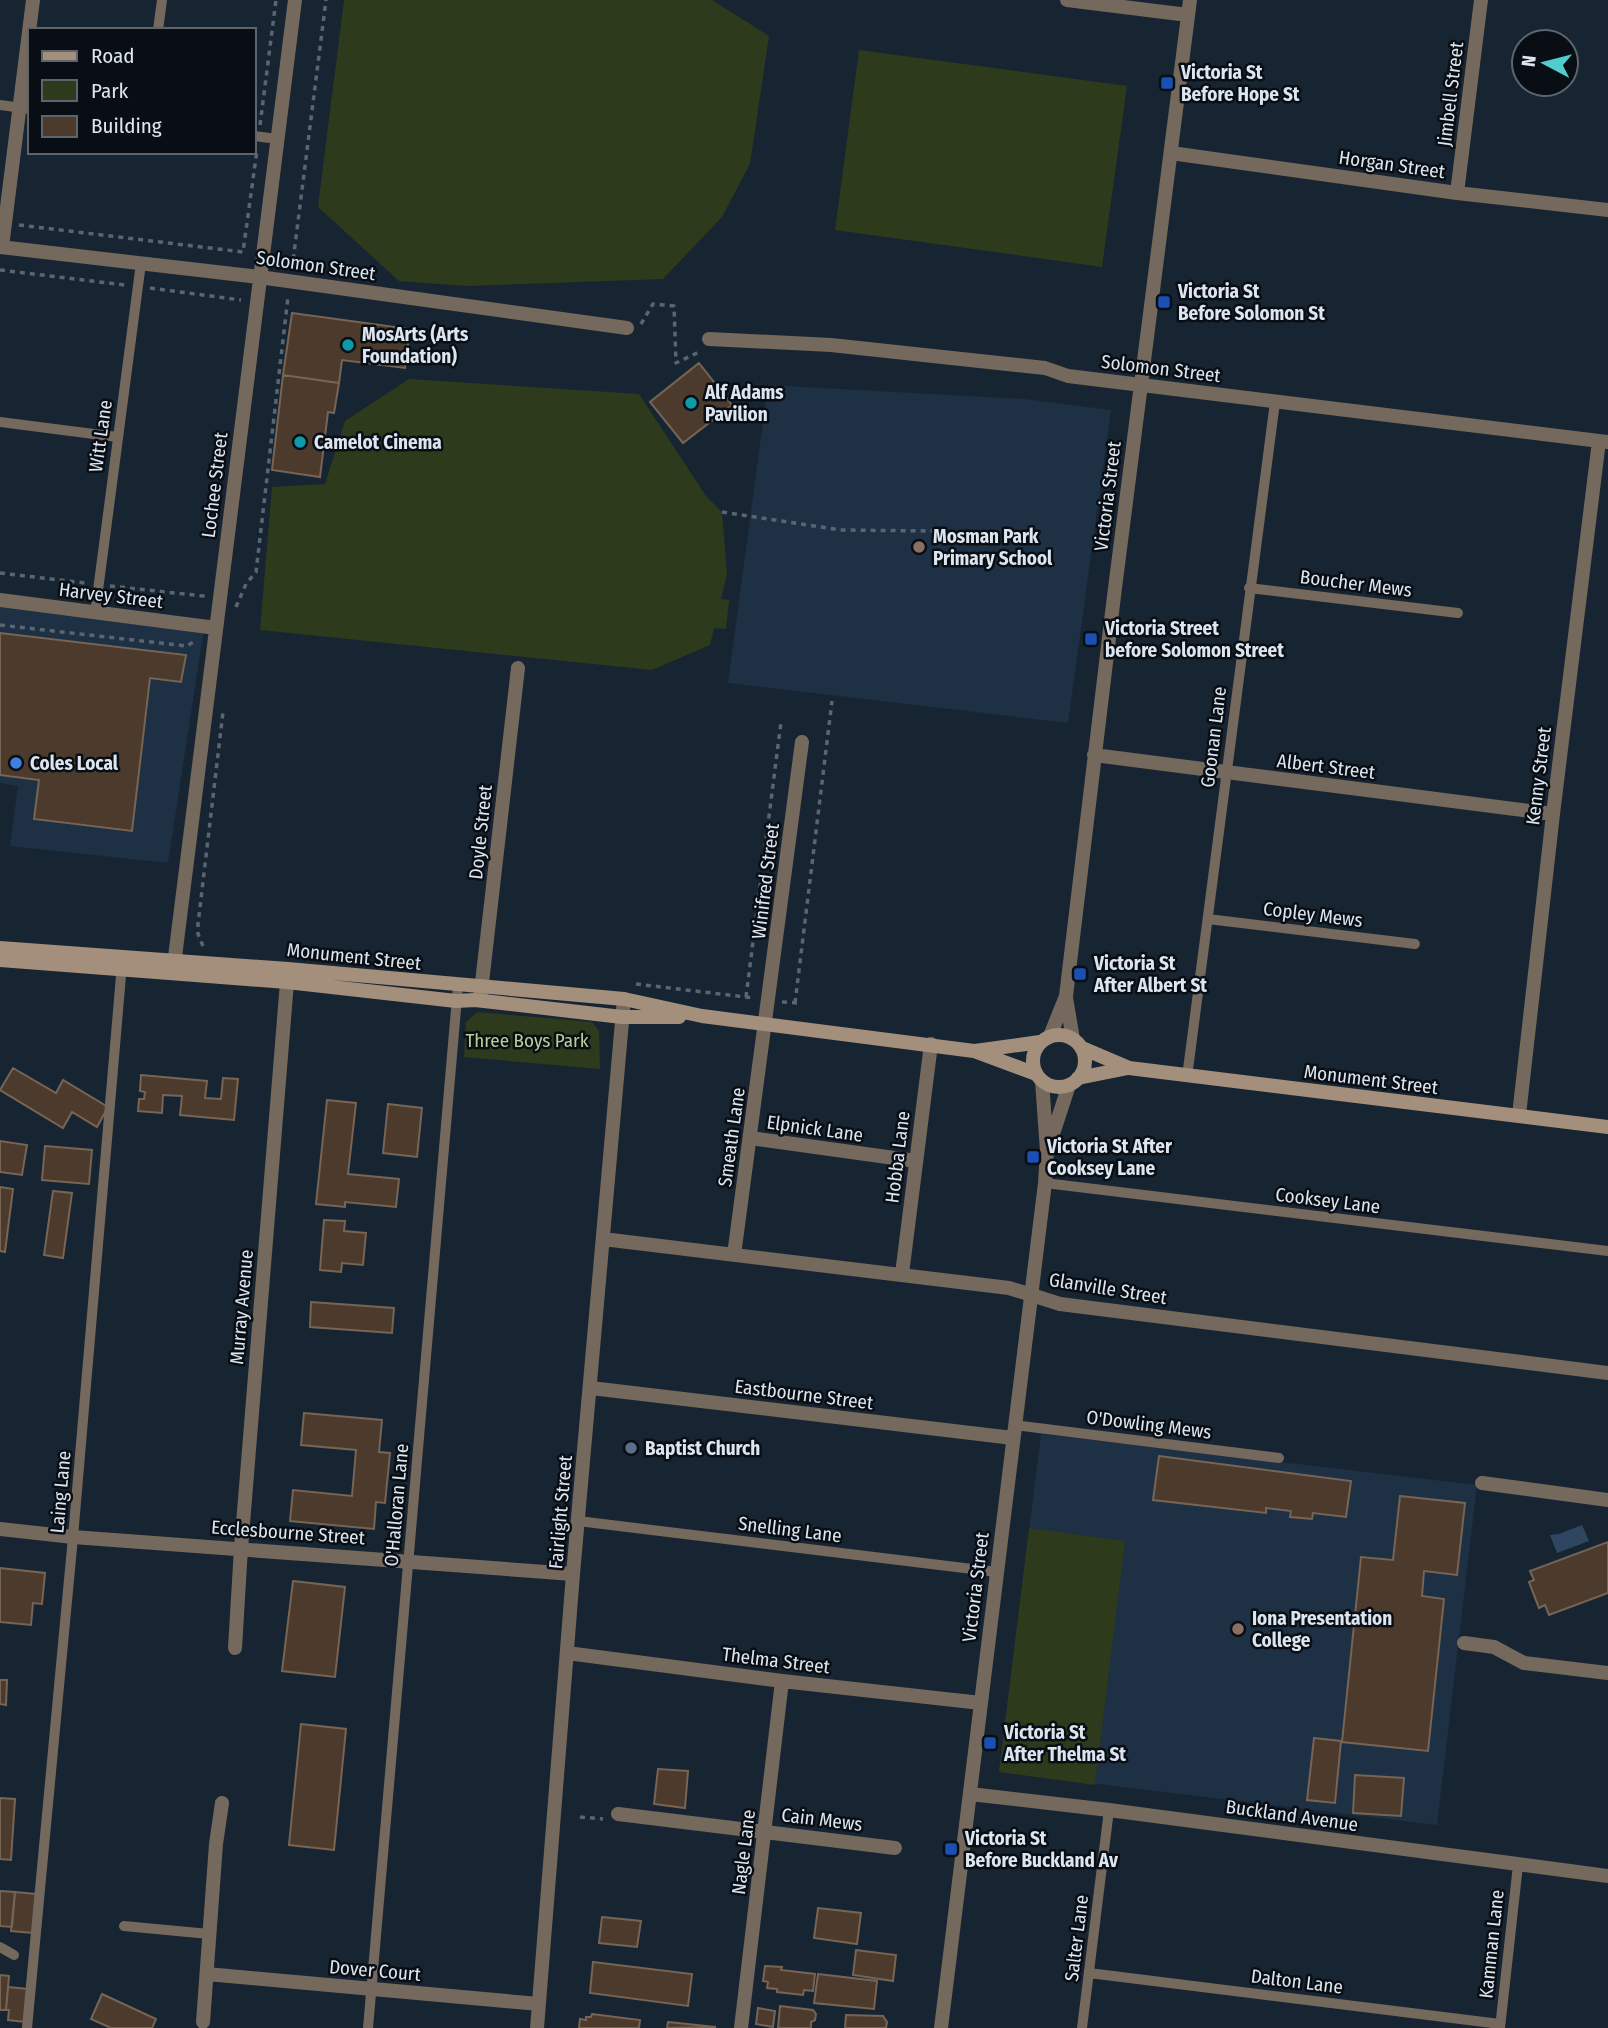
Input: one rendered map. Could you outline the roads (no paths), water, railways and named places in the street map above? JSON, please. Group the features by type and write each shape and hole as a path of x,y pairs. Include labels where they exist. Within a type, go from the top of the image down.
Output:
{"street":[{"path":"31,28 33,0"},
{"name":"Lochee Street","path":"174,968 295,0"},
{"path":"1067,0 1189,7"},
{"name":"Jimbell Street","path":"1457,193 1481,0"},
{"name":"Victoria Street","path":"1045,1039 1066,996 1189,7"},
{"path":"1,247 24,108 28,60"},
{"name":"Horgan Street","path":"1171,153 1457,193 1608,210"},
{"name":"Solomon Street","path":"1,247 259,276 627,328"},
{"name":"Solomon Street","path":"709,339 831,345 1045,368 1068,376 1604,442"},
{"name":"Kenny Street","path":"1519,1115 1553,814 1604,442"},
{"name":"Harvey Street","path":"0,600 216,628"},
{"name":"Doyle Street","path":"481,994 518,668"},
{"name":"Winifred Street","path":"766,1025 802,742"},
{"name":"Albert Street","path":"1094,755 1553,814"},
{"name":"Monument Street","path":"0,948 122,964"},
{"name":"Monument Street","path":"0,960 122,964 288,976 457,993 624,999 702,1016 974,1051 1039,1078"},
{"name":"Murray Avenue","path":"235,1648 288,976"},
{"name":"Monument Street","path":"481,994 622,1017 702,1016"},
{"name":"Victoria Street","path":"1066,996 1077,1044"},
{"name":"Fairlight Street","path":"537,2028 573,1574 624,999"},
{"name":"Smeath Lane","path":"734,1255 766,1025"},
{"path":"1066,1035 1077,1044 1085,1064 1074,1082 1055,1087 1039,1078 1033,1058 1045,1039 1066,1035"},
{"name":"Monument Street","path":"974,1051 1045,1039"},
{"name":"Hobba Lane","path":"902,1274 931,1044"},
{"name":"Monument Street","path":"1077,1044 1129,1068 1608,1128"},
{"name":"Monument Street","path":"1074,1082 1129,1068"},
{"name":"Victoria Street","path":"941,2028 1045,1183 1047,1151 1039,1078"},
{"name":"Victoria Street","path":"1047,1151 1074,1082"},
{"name":"Elpnick Lane","path":"750,1138 916,1161"},
{"name":"Glanville Street","path":"603,1239 1009,1288 1060,1304 1608,1373"},
{"name":"Eastbourne Street","path":"591,1388 1014,1432"},
{"path":"1482,1483 1608,1500"},
{"name":"Ecclesbourne Street","path":"0,1529 74,1537 573,1574"},
{"path":"1464,1643 1494,1647 1524,1663 1608,1673"},
{"name":"Thelma Street","path":"567,1653 981,1703"},
{"name":"Nagle Lane","path":"741,2028 782,1681"},
{"name":"Buckland Avenue","path":"970,1794 1608,1876"},
{"path":"203,2022 216,1844 222,1803"},
{"name":"Cain Mews","path":"618,1814 895,1848"},
{"name":"Dover Court","path":"206,1974 539,2004"}],"lane":[{"path":"158,28 162,0"},
{"path":"0,105 24,108"},
{"path":"256,136 277,139"},
{"name":"Witt Lane","path":"95,612 141,263"},
{"name":"Goonan Lane","path":"1187,1077 1275,402"},
{"path":"0,422 117,437"},
{"name":"Boucher Mews","path":"1249,588 1458,613"},
{"name":"Copley Mews","path":"1208,919 1415,944"},
{"name":"Laing Lane","path":"27,2028 74,1537 122,964"},
{"name":"O'Halloran Lane","path":"368,2028 457,993"},
{"name":"Cooksey Lane","path":"1045,1183 1608,1251"},
{"name":"O'Dowling Mews","path":"1014,1432 1279,1458"},
{"name":"Snelling Lane","path":"578,1521 997,1572"},
{"name":"Salter Lane","path":"1082,2028 1109,1810"},
{"name":"Kamman Lane","path":"1500,2026 1518,1864"},
{"path":"124,1926 209,1934"},
{"path":"0,1947 14,1955"},
{"name":"Dalton Lane","path":"1089,1973 1500,2026"}],"place":[{"name":"Victoria St Before Hope St","path":"1167,83"},
{"name":"Victoria St Before Solomon St","path":"1164,302"},
{"name":"MosArts (Arts Foundation)","path":"348,345"},
{"name":"Alf Adams Pavilion","path":"691,403"},
{"name":"Camelot Cinema","path":"300,442"},
{"name":"Mosman Park Primary School","path":"919,547"},
{"name":"Victoria Street before Solomon Street","path":"1091,639"},
{"name":"Coles Local","path":"16,763"},
{"name":"Victoria St After Albert St","path":"1080,974"},
{"name":"Victoria St After Cooksey Lane","path":"1033,1157"},
{"name":"Baptist Church","path":"631,1448"},
{"name":"Iona Presentation College","path":"1238,1629"},
{"name":"Victoria St After Thelma St","path":"990,1743"},
{"name":"Victoria St Before Buckland Av","path":"951,1849"}],"park label":[{"name":"Three Boys Park","path":"527,1040"}]}
